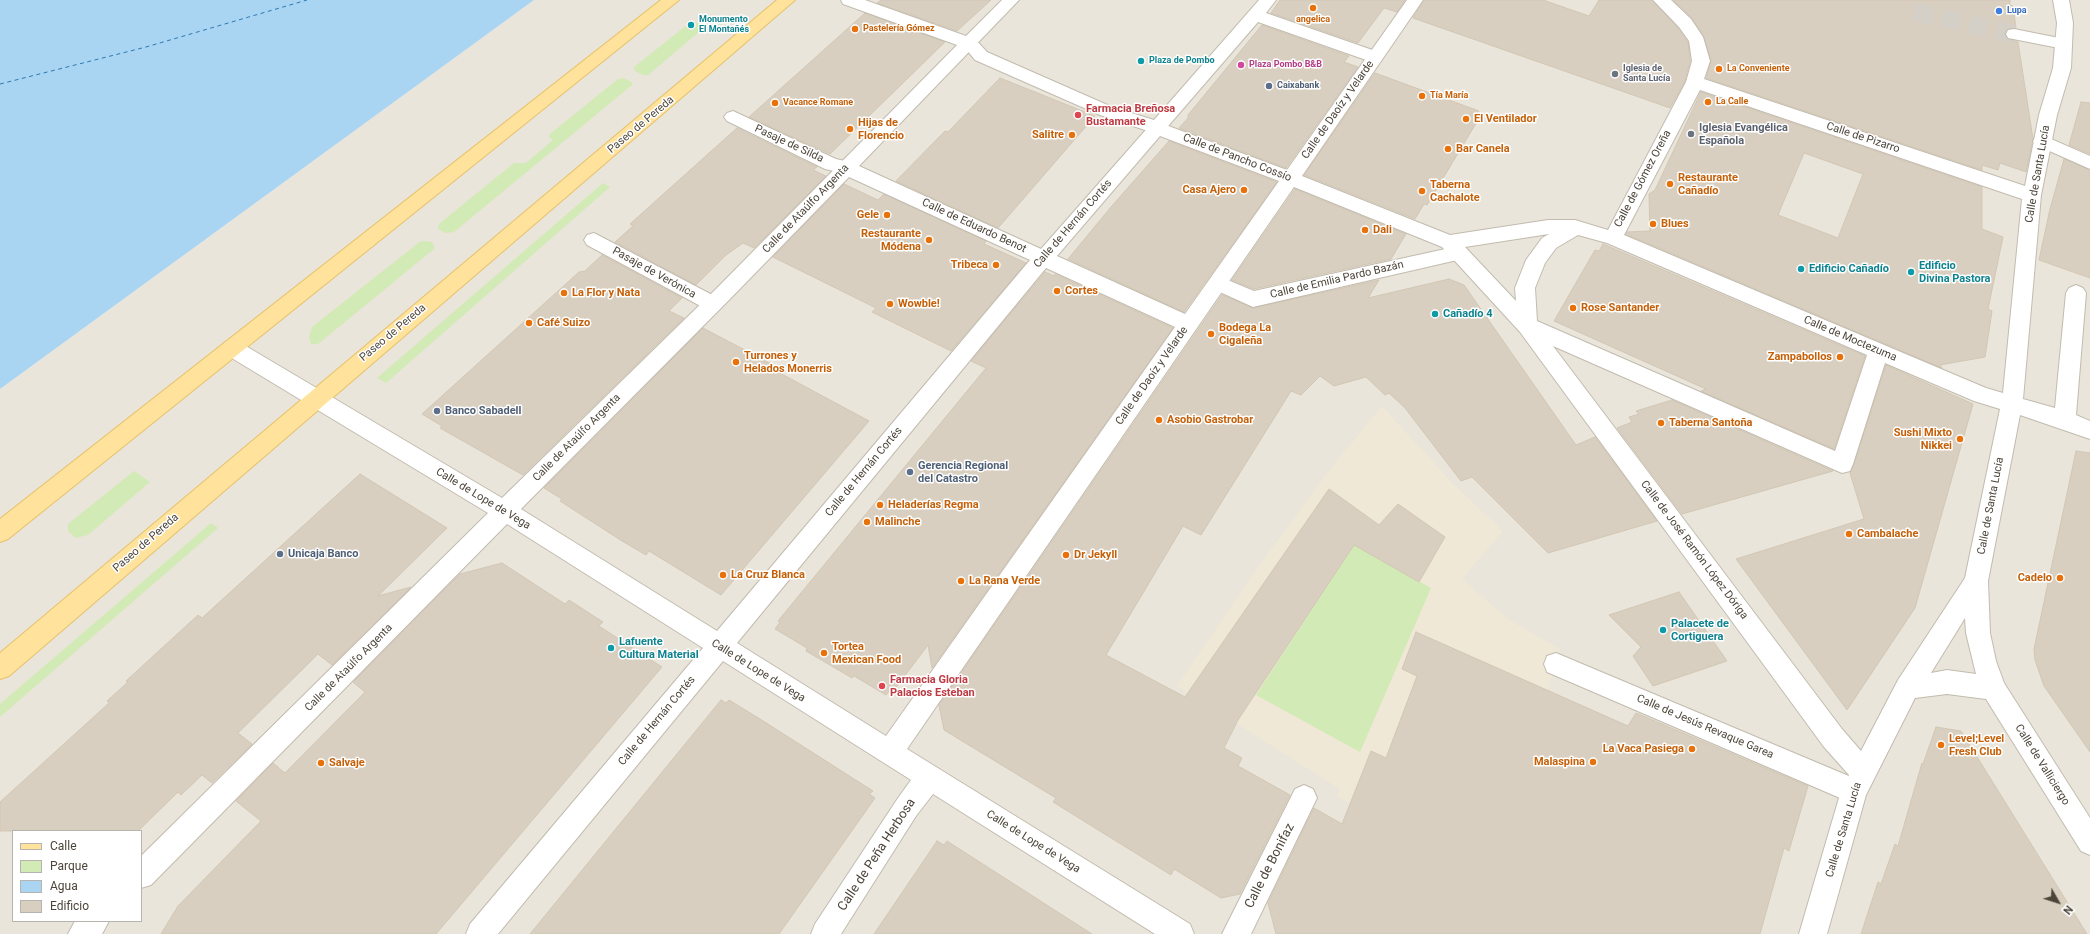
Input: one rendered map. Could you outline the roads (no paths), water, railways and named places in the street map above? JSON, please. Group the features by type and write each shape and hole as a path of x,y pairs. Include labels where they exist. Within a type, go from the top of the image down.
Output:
{"main road":[{"path":"0,532 671,0"},
{"name":"Paseo de Pereda","path":"0,668 787,0"}],"street":[{"name":"Calle de Pancho Cossío","path":"849,0 969,43 982,56 1106,111 1157,128 1290,178 1454,247"},
{"name":"Calle de Ataúlfo Argenta","path":"142,874 505,511 538,476 713,304 1012,0"},
{"name":"Calle de Hernán Cortés","path":"480,934 1043,258 1268,0"},
{"name":"Calle de Daoíz y Velarde","path":"890,752 1187,324 1218,283 1415,0"},
{"name":"Calle de Gómez Oreña","path":"1454,247 1548,227 1575,227 1613,238 1694,82 1701,61 1697,41 1685,22 1661,0"},
{"name":"Calle de Santa Lucía","path":"1813,934 1858,781 1907,688 1976,581 2012,404 2032,194 2042,141 2062,68 2065,23 2062,0"},
{"path":"1256,15 1375,58"},
{"path":"2014,34 2064,44"},
{"name":"Calle de Pizarro","path":"1694,82 2032,194"},
{"name":"Pasaje de Silda","path":"733,117 830,164 847,168"},
{"path":"2042,141 2090,163"},
{"name":"Calle de Eduardo Benot","path":"847,168 1187,324"},
{"path":"1575,227 1549,243 1536,260 1525,288 1527,326 1842,464 1879,351"},
{"name":"Calle de Moctezuma","path":"1613,238 1981,395 2065,420 2090,430"},
{"name":"Pasaje de Verónica","path":"594,240 713,304"},
{"name":"Calle de Emilia Pardo Bazán","path":"1218,283 1253,299 1454,247"},
{"name":"Calle de José Ramón López Dóriga","path":"1454,247 1527,326 1833,738 1858,781"},
{"path":"2065,420 2076,292"},
{"name":"Calle de Lope de Vega","path":"232,348 505,511 1180,934"},
{"name":"Calle de Valliciergo","path":"1976,581 1978,633 1984,661 1994,689 2090,842"},
{"name":"Calle de Jesús Revaque Garea","path":"1556,664 1858,781"},
{"path":"1907,688 1947,682 1970,684 1994,689"},
{"name":"Calle de Peña Herbosa","path":"825,934 907,807 930,778"},
{"name":"Calle de Bonifaz","path":"1236,934 1304,798"},
{"path":"82,934 94,922"}],"water":[{"path":"0,0 534,0 0,389"}],"tunnel":[{"path":"1915,12 2014,34"}],"place":[{"name":"angelica","path":"1313,8"},
{"name":"Lupa","path":"1999,11"},
{"name":"Monumento El Montañés","path":"691,25"},
{"name":"Pastelería Gómez","path":"855,29"},
{"name":"Plaza de Pombo","path":"1141,61"},
{"name":"Plaza Pombo B&B","path":"1241,65"},
{"name":"La Conveniente","path":"1719,69"},
{"name":"Iglesia de Santa Lucía","path":"1615,74"},
{"name":"Caixabank","path":"1269,86"},
{"name":"Tía María","path":"1422,96"},
{"name":"La Calle","path":"1708,102"},
{"name":"Vacance Romane","path":"775,103"},
{"name":"Farmacia Breñosa Bustamante","path":"1078,115"},
{"name":"El Ventilador","path":"1466,119"},
{"name":"Hijas de Florencio","path":"850,129"},
{"name":"Iglesia Evangélica Española","path":"1691,134"},
{"name":"Salitre","path":"1072,135"},
{"name":"Bar Canela","path":"1448,149"},
{"name":"Restaurante Cañadío","path":"1670,184"},
{"name":"Casa Ajero","path":"1244,190"},
{"name":"Taberna Cachalote","path":"1422,191"},
{"name":"Gele","path":"887,215"},
{"name":"Blues","path":"1653,224"},
{"name":"Dali","path":"1365,230"},
{"name":"Restaurante Módena","path":"929,240"},
{"name":"Tribeca","path":"996,265"},
{"name":"Edificio Cañadío","path":"1801,269"},
{"name":"Edificio Divina Pastora","path":"1911,272"},
{"name":"Cortes","path":"1057,291"},
{"name":"La Flor y Nata","path":"564,293"},
{"name":"Wowble!","path":"890,304"},
{"name":"Rose Santander","path":"1573,308"},
{"name":"Cañadío 4","path":"1435,314"},
{"name":"Café Suizo","path":"529,323"},
{"name":"Bodega La Cigaleña","path":"1211,334"},
{"name":"Zampabollos","path":"1840,357"},
{"name":"Turrones y Helados Monerris","path":"736,362"},
{"name":"Banco Sabadell","path":"437,411"},
{"name":"Asobio Gastrobar","path":"1159,420"},
{"name":"Taberna Santoña","path":"1661,423"},
{"name":"Sushi Mixto Nikkei","path":"1960,439"},
{"name":"Gerencia Regional del Catastro","path":"910,472"},
{"name":"Heladerías Regma","path":"880,505"},
{"name":"Malinche","path":"867,522"},
{"name":"Cambalache","path":"1849,534"},
{"name":"Unicaja Banco","path":"280,554"},
{"name":"Dr Jekyll","path":"1066,555"},
{"name":"La Cruz Blanca","path":"723,575"},
{"name":"Cadelo","path":"2060,578"},
{"name":"La Rana Verde","path":"961,581"},
{"name":"Palacete de Cortiguera","path":"1663,630"},
{"name":"Lafuente Cultura Material","path":"611,648"},
{"name":"Tortea Mexican Food","path":"824,653"},
{"name":"Farmacia Gloria Palacios Esteban","path":"882,686"},
{"name":"Level;Level Fresh Club","path":"1941,745"},
{"name":"La Vaca Pasiega","path":"1692,749"},
{"name":"Malaspina","path":"1593,762"},
{"name":"Salvaje","path":"321,763"}]}
